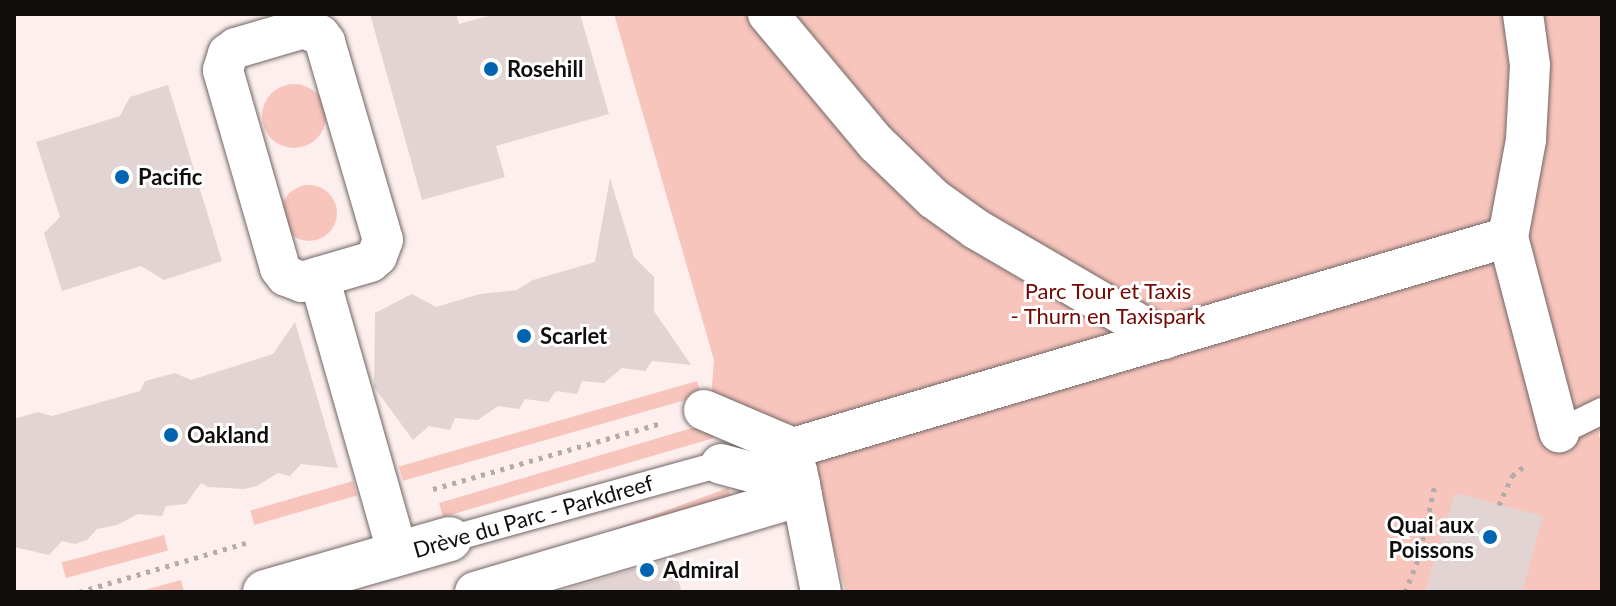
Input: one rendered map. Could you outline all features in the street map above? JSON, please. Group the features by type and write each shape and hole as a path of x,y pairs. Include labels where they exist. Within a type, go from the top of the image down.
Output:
{"street":[{"path":"768,14 876,143 934,199 976,229 1164,339"},
{"path":"1523,14 1530,65 1526,140 1508,237 1559,432"},
{"path":"304,28 320,35 325,42 383,240 377,256 370,262 319,277 293,280 280,268 223,70 228,54 236,48 304,28"},
{"path":"475,592 798,477 1164,339 1508,237"},
{"path":"319,277 398,554"},
{"path":"704,410 798,477 821,592"},
{"name":"Drève du Parc - Parkdreef","path":"721,464 798,477"},
{"name":"Drève du Parc - Parkdreef","path":"265,592 450,539"}],"lane":[{"path":"1559,432 1602,411"},
{"name":"Drève du Parc - Parkdreef","path":"450,539 721,464"}],"path":[{"path":"1405,592 1418,560 1435,485"}],"green space":[{"name":"Parc Tour et Taxis - Thurn en Taxispark","path":"614,14 1602,14 1602,421 1599,435 1602,445 1602,592 846,592 810,465 710,424 714,438 443,517 439,503 709,423 714,360"},
{"path":"294,84 312,90 320,98 326,116 320,134 312,142 294,148 276,142 268,134 262,116 268,98 276,90"},
{"path":"309,185 329,193 337,213 329,233 309,241 289,233 281,213 289,193"},
{"path":"697,381 701,395 403,481 399,466"},
{"path":"353,481 357,495 254,525 250,510"},
{"path":"728,488 733,502 486,592 467,592 464,584"},
{"path":"164,535 168,550 66,578 62,562"},
{"path":"181,580 184,592 137,592"}],"building":[{"name":"Rosehill","path":"370,14 456,14 459,24 496,14 580,14 609,114 496,146 505,177 422,200"},
{"name":"Pacific","path":"168,85 222,261 164,280 141,266 62,291 44,233 60,217 36,142 120,116 130,97"},
{"name":"Scarlet","path":"610,178 634,257 654,277 654,311 691,365 652,361 645,371 622,368 604,383 582,381 577,394 556,391 548,402 525,399 519,409 498,406 478,420 455,418 450,430 429,426 413,440 374,387 375,313 412,294 436,307 480,294 517,290 533,280 595,262"},
{"name":"Oakland","path":"295,322 338,468 301,464 290,476 278,473 257,486 244,489 208,487 201,483 186,504 166,506 162,516 138,514 117,525 97,529 87,540 75,544 62,541 49,555 14,547 14,419 38,412 52,416 140,391 145,381 175,373 191,380 273,354"},
{"name":"Quai aux Poissons","path":"1455,493 1543,516 1522,592 1425,592"},
{"path":"671,558 682,592 557,592"}],"place":[{"name":"Rosehill","path":"491,69"},
{"name":"Pacific","path":"122,177"},
{"name":"Scarlet","path":"524,336"},
{"name":"Oakland","path":"171,435"},
{"name":"Quai aux Poissons","path":"1490,537"},
{"name":"Admiral","path":"647,570"}]}
